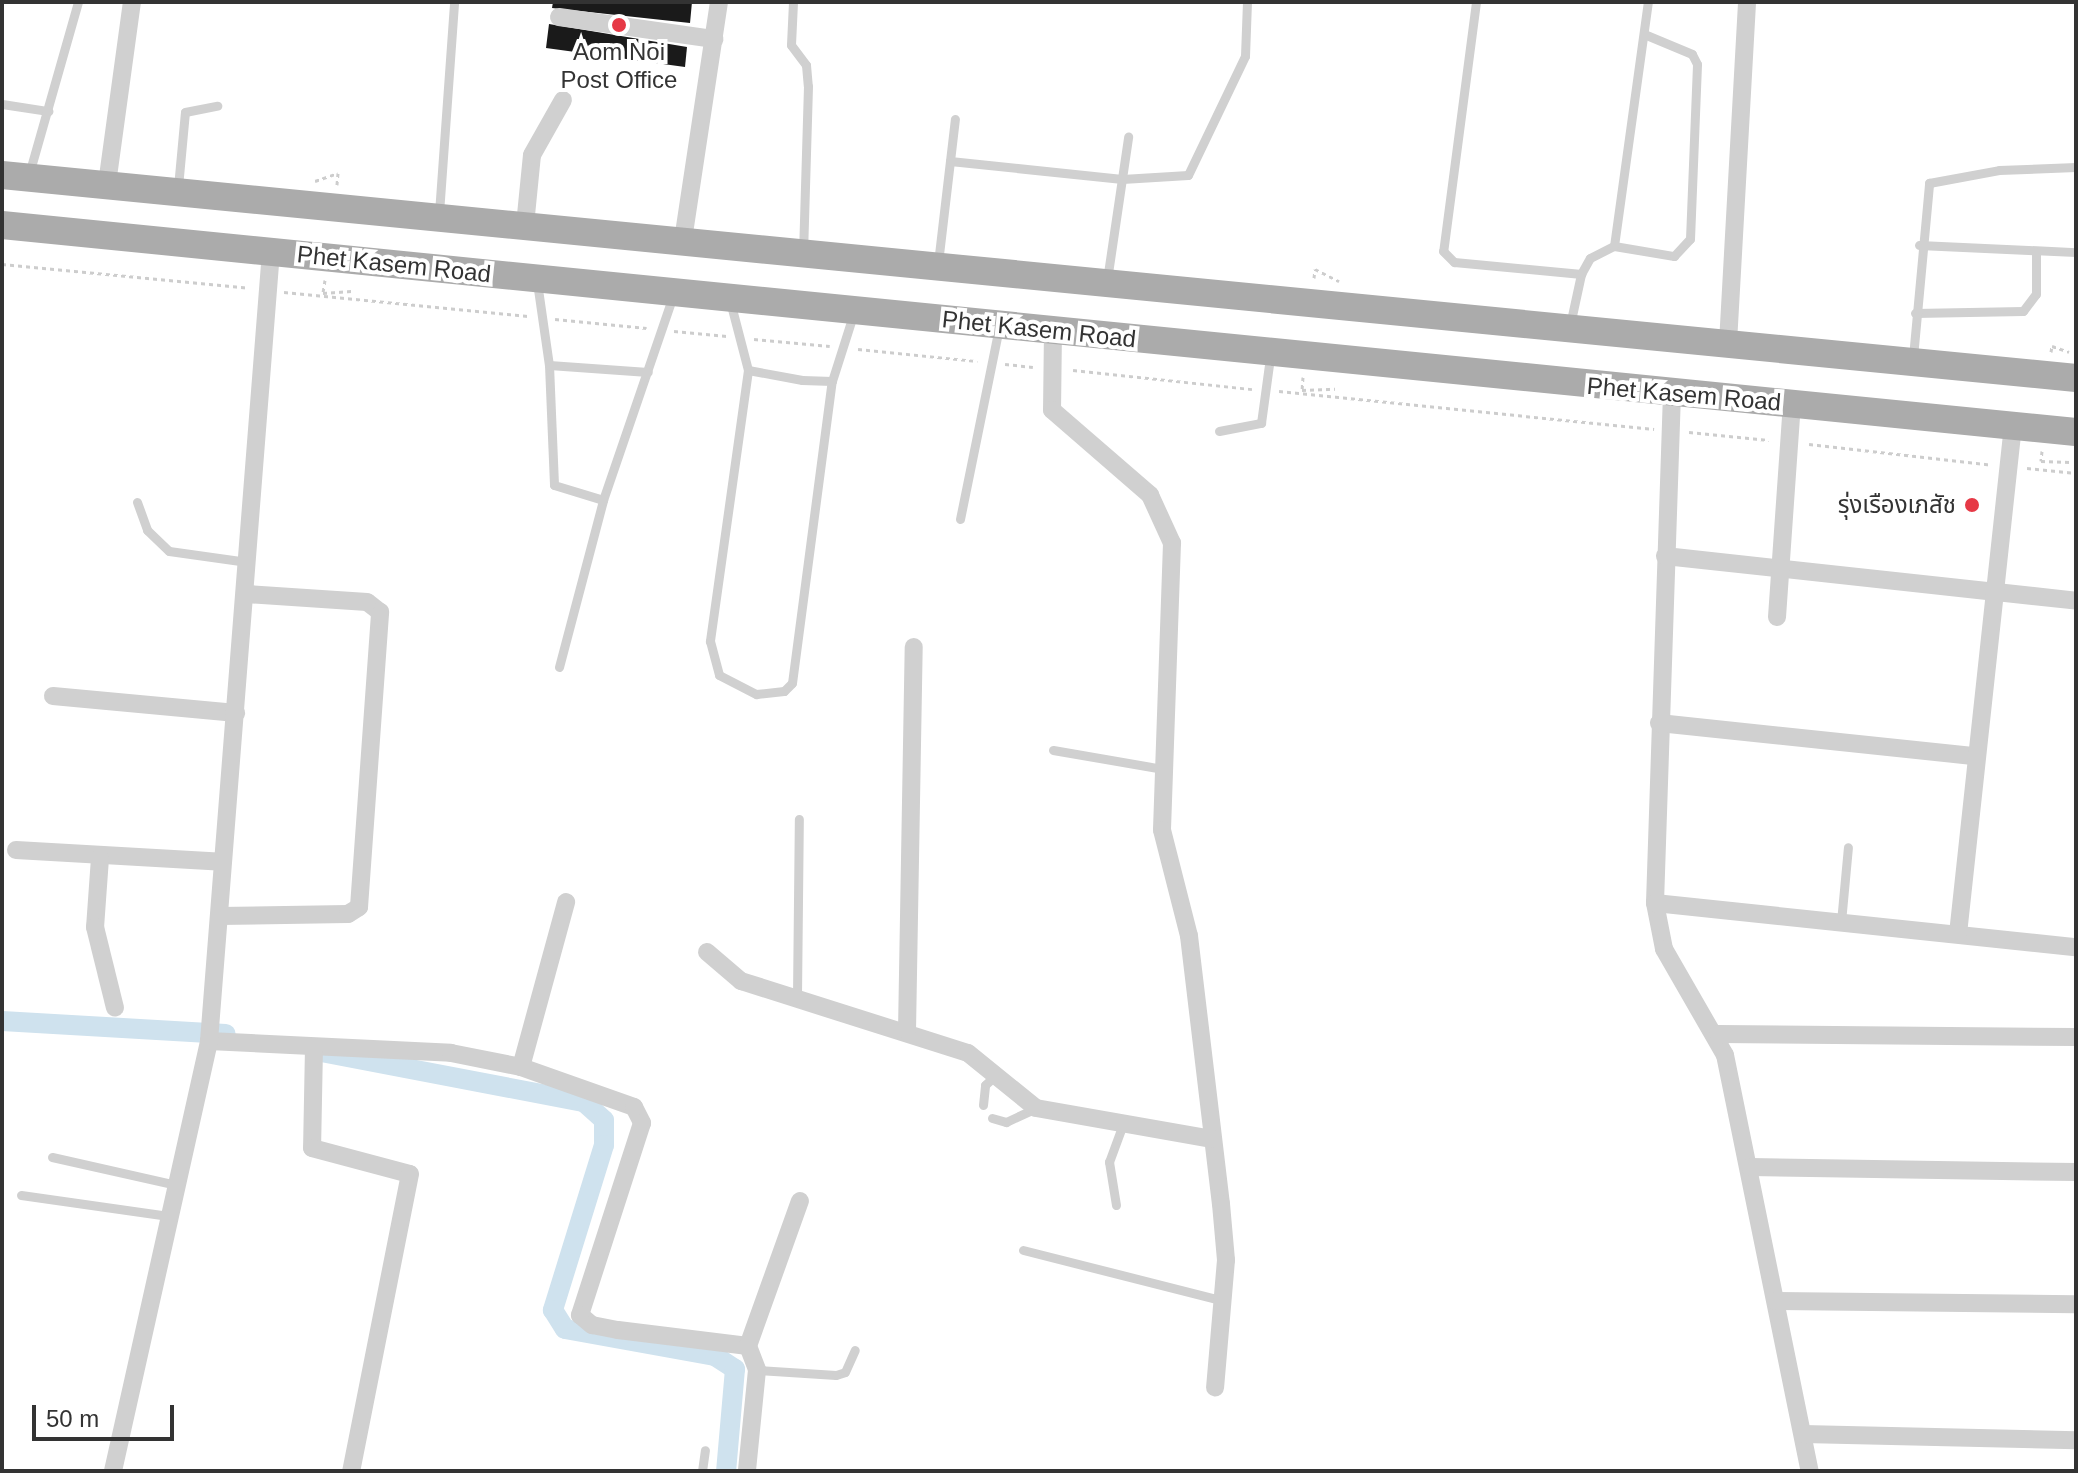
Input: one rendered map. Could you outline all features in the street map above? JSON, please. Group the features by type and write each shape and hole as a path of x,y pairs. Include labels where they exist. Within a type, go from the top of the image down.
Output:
{"main road":[{"path":"15,176 938,263 2076,378"},
{"name":"Phet Kasem Road","path":"2,225 2076,432"}],"street":[{"path":"107,184 132,2"},
{"path":"683,240 719,2"},
{"path":"1728,343 1747,2"},
{"path":"559,17 714,39"},
{"path":"525,225 532,155 563,100"},
{"path":"113,1471 209,1035 271,252"},
{"path":"1053,330 1052,410 1150,495 1172,543 1162,830 1189,936 1226,1260 1215,1388"},
{"path":"1672,393 1655,903 1664,949 1718,1034 1750,1167 1810,1471"},
{"path":"1777,617 1792,404"},
{"path":"1958,934 2013,425"},
{"path":"1665,556 2076,601"},
{"path":"219,916 348,914 359,907 380,612 367,602 245,594"},
{"path":"907,1031 914,647"},
{"path":"53,696 236,713"},
{"path":"1659,723 1975,756"},
{"path":"16,850 100,858 222,862"},
{"path":"100,858 95,927 115,1008"},
{"path":"521,1067 566,902"},
{"path":"1655,903 2076,947"},
{"path":"707,952 728,974 968,1053 998,1073 1036,1108 1124,1121 1211,1139"},
{"path":"1718,1034 2076,1037"},
{"path":"209,1035 314,1047 451,1053 521,1067 616,1098 641,1114 580,1315 592,1325 618,1330 748,1346"},
{"path":"314,1047 312,1148 410,1174 351,1471"},
{"path":"1750,1167 2076,1172"},
{"path":"747,1471 757,1370 748,1346 800,1201"},
{"path":"1776,1301 2076,1304"},
{"path":"1803,1434 2076,1440"}],"lane":[{"path":"15,176 48,111 78,2"},
{"path":"439,217 454,2"},
{"path":"793,2 791,45 806,65 808,86 803,250"},
{"path":"950,161 1122,179 1178,180 1196,168 1245,56 1247,2"},
{"path":"1476,2 1443,251 1454,262 1581,274"},
{"path":"1614,246 1648,2"},
{"path":"1570,328 1581,274 1590,258 1614,246 1674,256 1690,239 1697,64 1692,54 1644,34"},
{"path":"2,104 48,111"},
{"path":"178,190 185,112 217,106"},
{"path":"938,263 955,119"},
{"path":"1107,280 1128,137"},
{"path":"1912,360 1924,195 1934,179 2076,167"},
{"path":"1919,245 2076,252"},
{"path":"1915,313 2023,311 2036,294 2036,252"},
{"path":"536,278 549,365 554,485 603,500"},
{"path":"559,667 603,500 674,292"},
{"path":"730,297 748,370 710,641 719,675 756,694 772,696 792,683 832,381 855,312"},
{"path":"960,519 1000,325"},
{"path":"1219,431 1261,423 1271,353"},
{"path":"549,365 648,372"},
{"path":"748,370 832,381"},
{"path":"137,502 147,530 169,551 247,562"},
{"path":"1053,750 1163,769"},
{"path":"797,996 799,819"},
{"path":"1841,922 1848,847"},
{"path":"983,1105 985,1085 998,1073"},
{"path":"992,1118 1006,1122 1036,1108"},
{"path":"1116,1205 1109,1162 1124,1121"},
{"path":"52,1157 176,1185"},
{"path":"21,1195 68,1196 169,1216"},
{"path":"1023,1250 1224,1301"},
{"path":"757,1370 836,1375 845,1372 855,1350"},
{"path":"702,1471 705,1450"}],"path":[{"path":"311,182 338,173"},
{"path":"1313,284 1315,269 1342,282"},
{"path":"323,293 355,291"},
{"path":"2051,360 2052,346 2076,355"},
{"path":"1303,375 1302,390 1335,389"},
{"path":"2042,446 2041,461 2070,462"}],"building":[{"path":"553,2 692,2 690,23 552,8"},
{"path":"549,24 687,47 685,67 546,48"}],"waterway":[{"path":"2,1021 226,1034"},
{"path":"316,1051 584,1102 604,1120 604,1145 553,1310 565,1329 715,1356 735,1369 726,1471"}],"place":[{"name":"Aom Noi Post Office","path":"619,25"},
{"name":"รุ่งเรืองเภสัช","path":"1972,505"}]}
